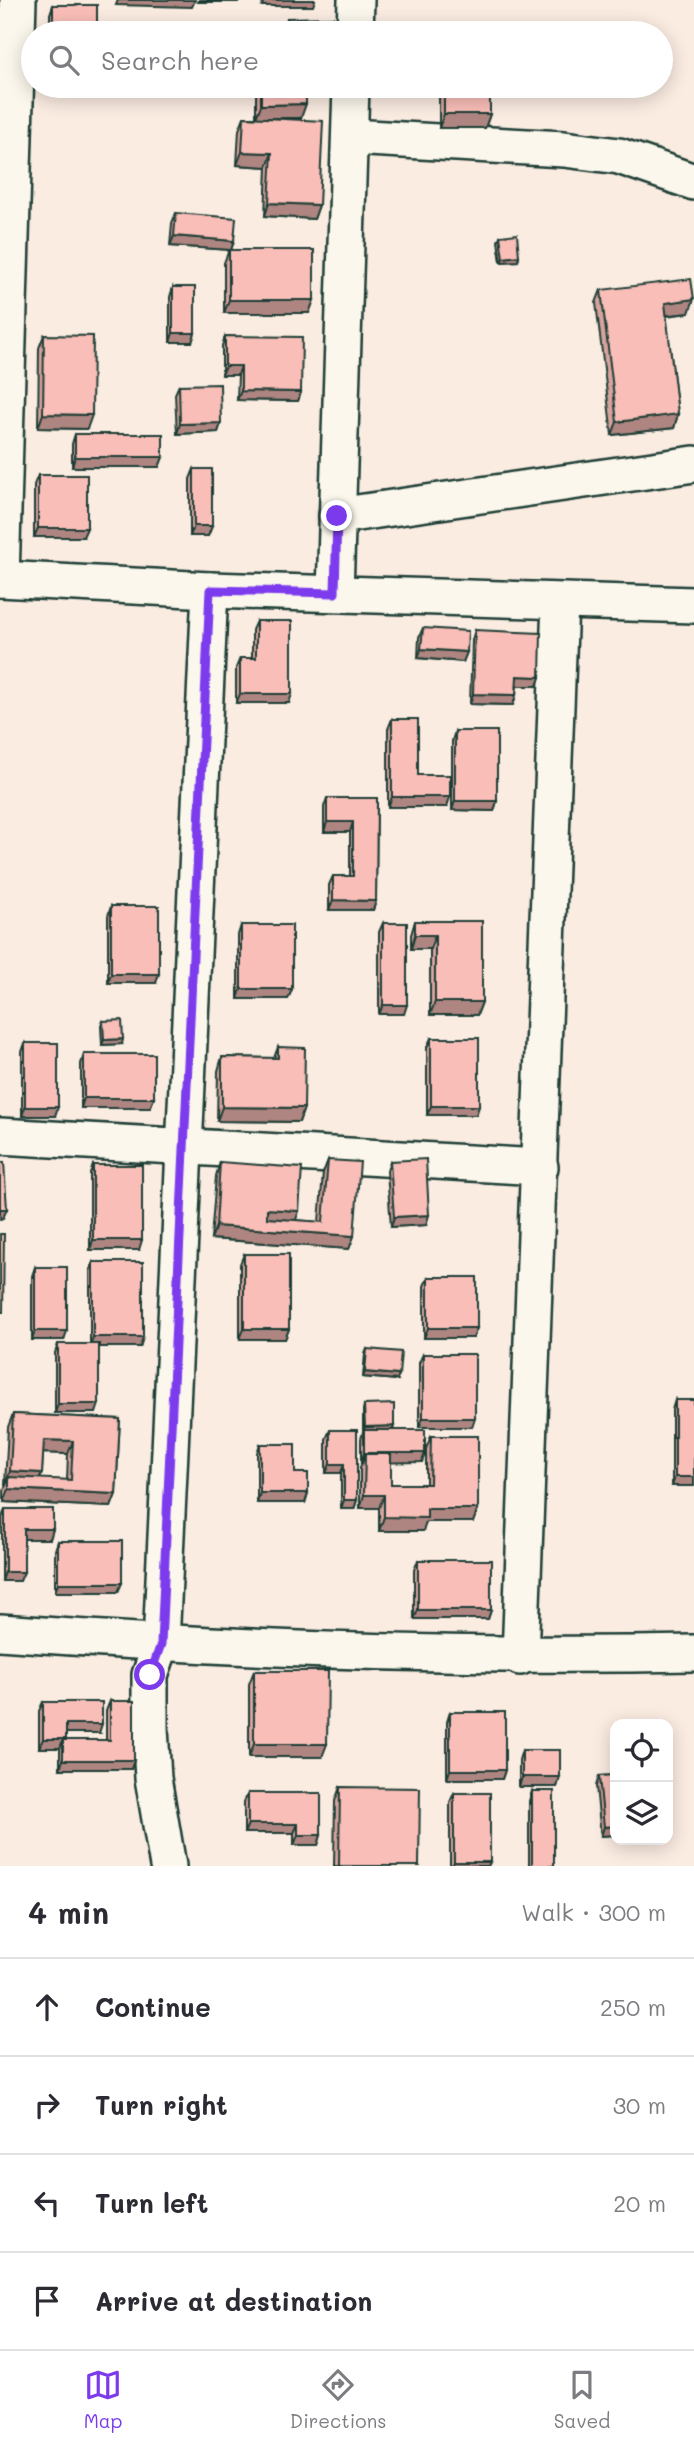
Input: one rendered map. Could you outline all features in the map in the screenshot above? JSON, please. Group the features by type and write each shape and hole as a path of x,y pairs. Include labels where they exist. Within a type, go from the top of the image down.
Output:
{"street":[{"path":"18,0 0,579 210,590 694,605"},
{"path":"355,21 356,0"},
{"path":"335,593 351,98"},
{"path":"349,137 564,149 619,156 694,181"},
{"path":"337,516 694,464"},
{"path":"168,1866 153,1778 150,1675 161,1644 210,590"},
{"path":"520,1657 560,601"},
{"path":"0,1136 540,1167"},
{"path":"0,1632 161,1644 520,1657 694,1653"}],"building":[{"path":"53,5 97,5 97,21 53,21"},
{"path":"333,17 333,21 287,21 287,18"},
{"path":"261,98 306,98 306,104 261,105"},
{"path":"444,98 490,98 490,114 444,114"},
{"path":"244,117 323,121 319,205 269,203 272,153 242,152"},
{"path":"176,213 236,218 234,241 174,236"},
{"path":"517,234 519,256 503,258 500,236"},
{"path":"229,250 314,250 314,300 229,300"},
{"path":"691,279 694,299 665,303 678,414 617,422 601,290"},
{"path":"173,287 195,287 195,333 173,333"},
{"path":"44,335 93,336 92,415 43,414"},
{"path":"225,336 302,337 301,392 241,391 241,366 225,366"},
{"path":"220,384 221,423 180,424 179,385"},
{"path":"75,434 163,434 163,457 75,457"},
{"path":"194,469 212,469 212,526 194,526"},
{"path":"38,475 87,475 87,528 38,528"},
{"path":"256,621 292,621 292,694 240,694 240,658 256,658"},
{"path":"423,628 468,631 467,652 421,649"},
{"path":"475,630 541,633 540,677 517,676 516,695 473,694"},
{"path":"392,719 418,719 418,775 450,775 450,797 392,797"},
{"path":"455,731 497,731 497,801 455,801"},
{"path":"327,798 377,798 376,901 333,900 333,876 353,876 353,822 327,822"},
{"path":"111,906 159,906 159,974 111,974"},
{"path":"415,921 482,921 482,1002 435,1002 435,935 415,935"},
{"path":"383,923 407,923 407,1005 383,1005"},
{"path":"241,925 292,925 292,989 241,989"},
{"path":"122,1020 123,1039 104,1040 103,1021"},
{"path":"431,1038 479,1038 479,1106 431,1106"},
{"path":"25,1043 58,1043 58,1107 25,1107"},
{"path":"278,1047 305,1048 304,1108 222,1107 222,1057 278,1058"},
{"path":"84,1054 154,1054 154,1098 84,1098"},
{"path":"426,1159 429,1215 394,1217 390,1161"},
{"path":"328,1160 360,1162 354,1236 216,1226 220,1162 302,1168 299,1211 267,1209 267,1218 323,1222"},
{"path":"4,1162 7,1209 0,1209 0,1163"},
{"path":"93,1165 142,1165 142,1240 93,1240"},
{"path":"0,1234 4,1234 3,1312 0,1312"},
{"path":"244,1254 289,1254 289,1329 244,1329"},
{"path":"93,1262 143,1262 143,1337 93,1337"},
{"path":"35,1267 67,1267 67,1331 35,1331"},
{"path":"428,1277 477,1277 477,1328 428,1328"},
{"path":"58,1344 99,1344 99,1404 58,1404"},
{"path":"367,1349 401,1352 399,1375 365,1372"},
{"path":"423,1354 475,1354 475,1418 423,1418"},
{"path":"675,1400 694,1400 694,1477 675,1477"},
{"path":"394,1404 394,1426 365,1427 364,1405"},
{"path":"13,1414 120,1419 116,1494 9,1489 9,1477 71,1480 73,1441 44,1440 42,1473 10,1471"},
{"path":"330,1430 357,1430 357,1500 344,1500 344,1464 330,1464"},
{"path":"364,1430 425,1430 425,1453 364,1453"},
{"path":"431,1436 478,1436 478,1509 427,1509 427,1518 384,1517 384,1495 364,1495 365,1454 391,1454 391,1484 430,1484"},
{"path":"260,1444 295,1444 295,1473 308,1473 308,1493 260,1493"},
{"path":"5,1509 53,1509 53,1529 24,1529 24,1572 5,1572"},
{"path":"58,1541 122,1541 122,1583 58,1583"},
{"path":"418,1560 491,1560 491,1610 418,1610"},
{"path":"254,1671 328,1671 327,1744 254,1744"},
{"path":"110,1701 134,1701 134,1760 63,1760 63,1740 110,1740"},
{"path":"43,1702 102,1702 102,1724 66,1724 66,1739 43,1739"},
{"path":"450,1712 505,1712 505,1770 450,1770"},
{"path":"522,1750 560,1750 560,1777 522,1777"},
{"path":"610,1775 610,1826 604,1827 599,1776"},
{"path":"340,1787 420,1788 419,1866 339,1866"},
{"path":"532,1791 554,1791 554,1866 532,1866"},
{"path":"248,1793 321,1793 321,1835 298,1835 298,1824 248,1824"},
{"path":"454,1793 490,1793 490,1862 454,1862"}],"route":[{"path":"150,1675 161,1644 210,590 335,593 337,516"}]}
